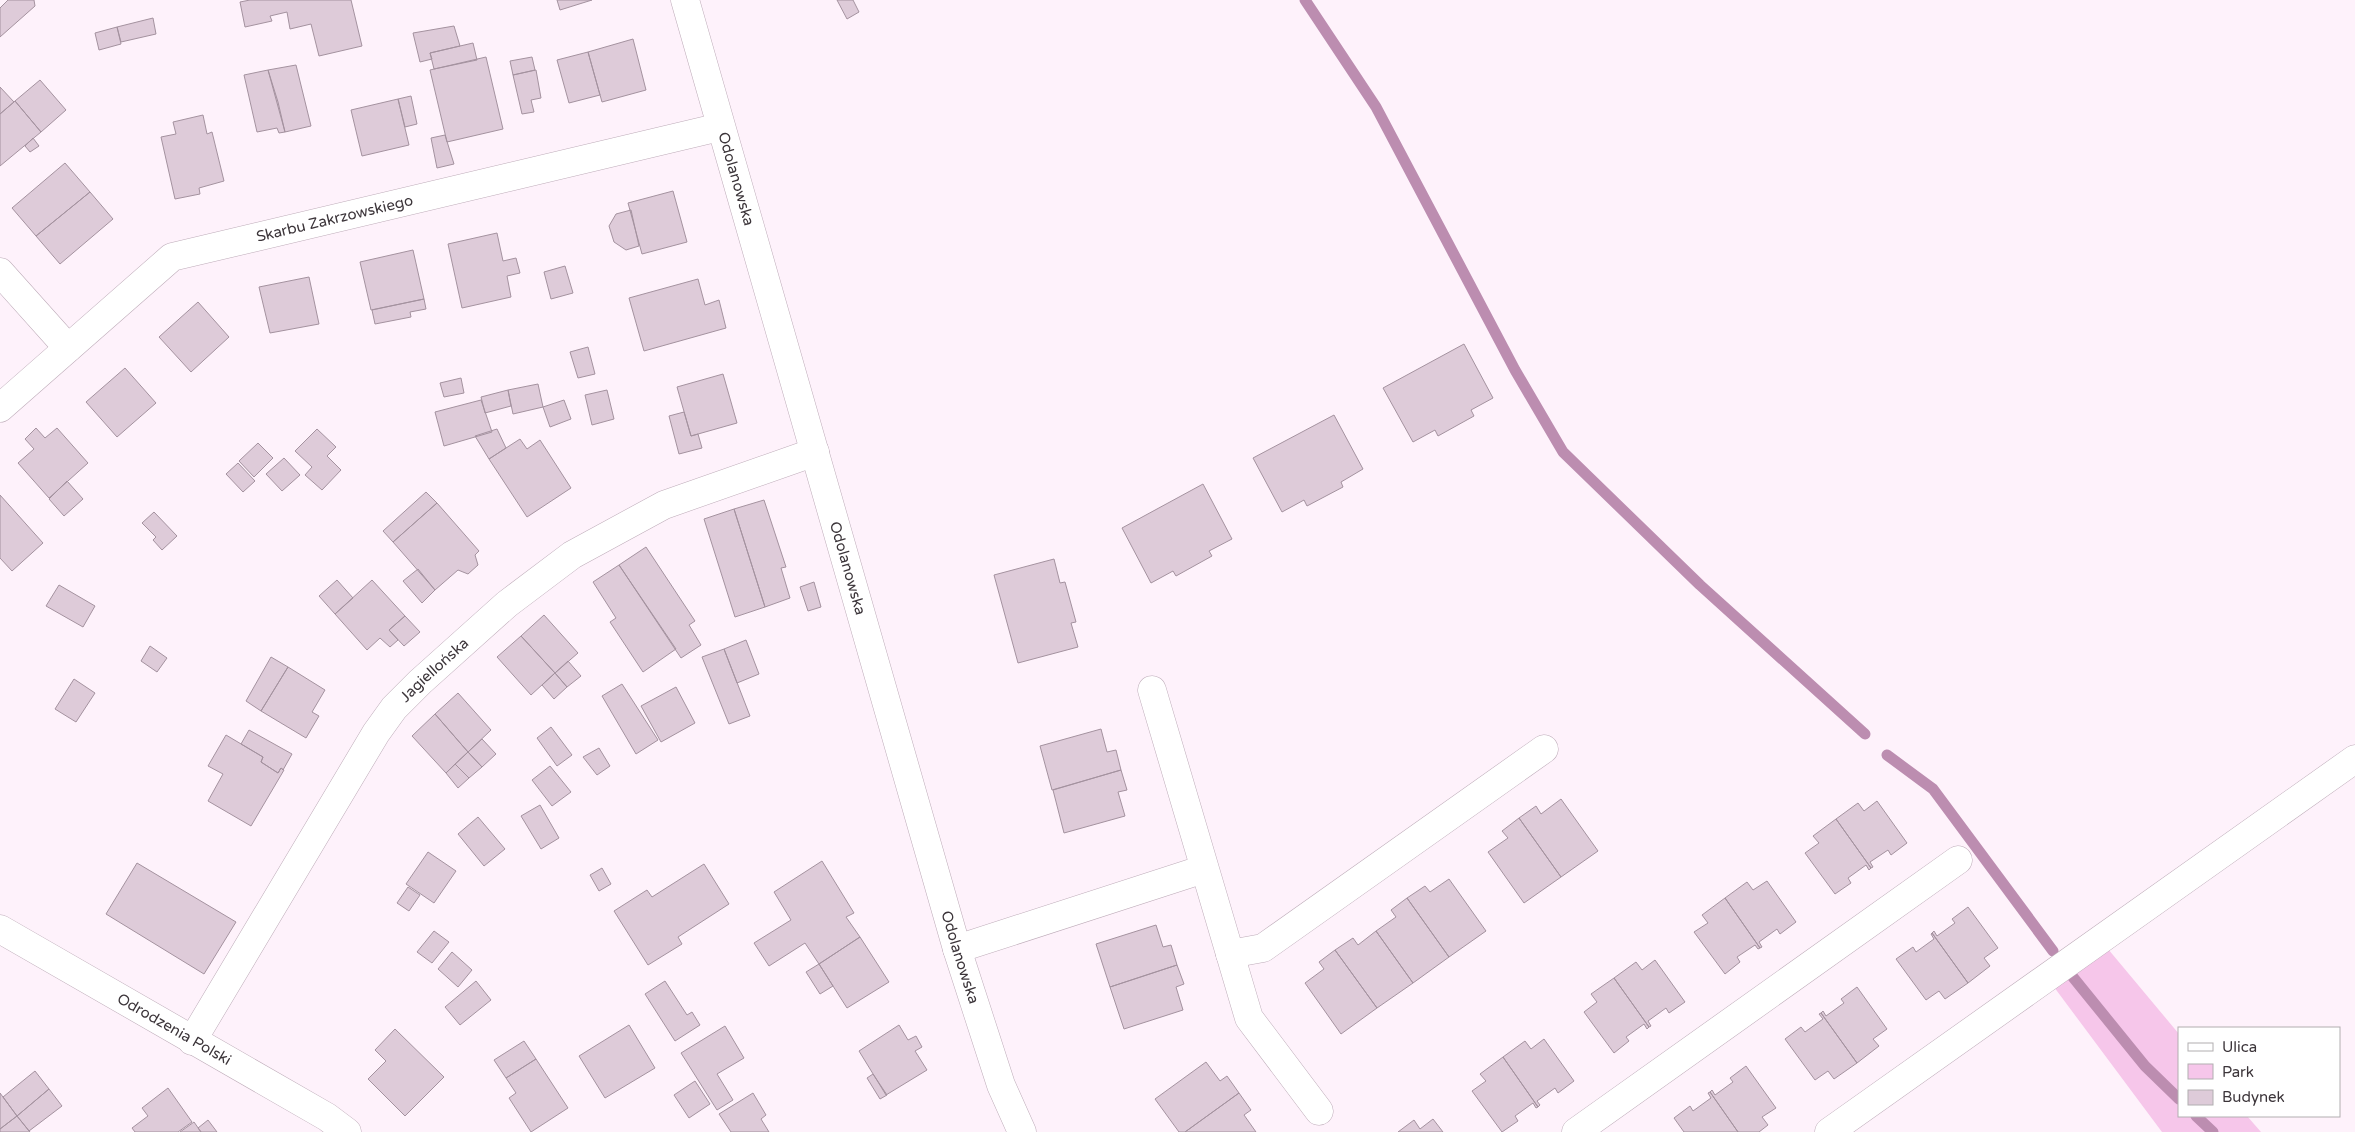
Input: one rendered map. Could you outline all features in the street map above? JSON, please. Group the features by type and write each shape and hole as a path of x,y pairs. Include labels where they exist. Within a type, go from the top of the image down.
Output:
{"street":[{"name":"Odolanowska","path":"685,0 957,949 1001,1085 1022,1132"},
{"name":"Skarbu Zakrzowskiego","path":"0,408 172,257 720,127"},
{"path":"0,272 68,348"},
{"name":"Jagiellońska","path":"192,1041 376,733 394,708 420,682 506,604 572,555 664,505 815,452"},
{"path":"1152,690 1249,1018 1319,1111"},
{"path":"1230,954 1263,948 1544,749"},
{"path":"1829,1132 2355,759"},
{"path":"1576,1132 1958,860"},
{"path":"957,949 1204,869"},
{"name":"Odrodzenia Polski","path":"0,929 327,1117 347,1132"}],"green space":[{"path":"2108,949 2178,1033 2178,1117 2248,1117 2261,1132 2162,1132 2054,987"}],"building":[{"path":"8,0 34,0 35,6 0,37 0,8"},
{"path":"250,0 351,0 362,46 319,56 311,24 290,29 287,12 270,16 272,21 245,27 240,2"},
{"path":"557,0 592,0 560,10"},
{"path":"837,0 853,0 859,12 847,19"},
{"path":"153,18 156,34 121,42 117,27"},
{"path":"454,26 460,46 430,53 432,59 420,62 413,33"},
{"path":"117,27 121,44 99,50 95,33"},
{"path":"633,39 646,90 602,102 588,52"},
{"path":"473,43 477,60 434,69 430,53"},
{"path":"588,52 600,95 569,103 557,60"},
{"path":"486,57 503,129 447,142 430,70"},
{"path":"532,57 535,70 513,75 510,61"},
{"path":"296,65 311,126 285,132 268,70"},
{"path":"268,70 285,132 279,133 277,128 257,132 244,75"},
{"path":"536,70 541,98 531,100 534,112 522,114 513,75"},
{"path":"40,80 66,110 41,132 15,101"},
{"path":"0,87 14,102 0,114"},
{"path":"411,96 417,124 405,127 398,99"},
{"path":"398,99 409,145 362,156 351,110"},
{"path":"15,101 41,132 0,166 0,114"},
{"path":"203,115 207,134 212,132 224,181 199,188 200,194 175,199 161,137 176,134 173,122"},
{"path":"445,135 454,164 437,168 431,138"},
{"path":"33,138 39,146 30,152 25,146"},
{"path":"65,163 90,192 36,236 12,208"},
{"path":"673,191 687,242 642,254 628,203"},
{"path":"90,192 113,219 60,264 36,236"},
{"path":"631,210 639,246 626,250 614,242 609,226 616,214"},
{"path":"497,233 503,261 516,258 520,273 507,276 511,297 462,308 448,244"},
{"path":"413,250 424,299 371,310 360,262"},
{"path":"565,266 573,293 551,299 544,272"},
{"path":"309,277 319,324 270,333 259,287"},
{"path":"698,279 705,305 719,300 726,328 644,351 629,298"},
{"path":"424,299 426,309 410,312 411,317 375,324 372,310"},
{"path":"198,302 229,337 191,372 159,337"},
{"path":"1464,344 1493,398 1471,410 1474,416 1438,436 1435,430 1413,442 1383,388"},
{"path":"588,347 595,374 578,378 570,352"},
{"path":"125,368 156,403 117,437 86,402"},
{"path":"723,374 737,423 691,436 677,387"},
{"path":"461,378 464,393 444,397 440,383"},
{"path":"538,384 543,407 513,414 508,390"},
{"path":"508,390 511,406 485,413 481,397"},
{"path":"607,390 614,419 592,425 585,395"},
{"path":"481,400 492,432 444,446 435,412"},
{"path":"564,400 571,419 550,427 543,407"},
{"path":"684,412 691,436 698,434 702,448 679,454 669,416"},
{"path":"1334,415 1363,469 1341,482 1343,487 1307,506 1304,500 1282,512 1253,458"},
{"path":"36,428 45,438 57,428 88,463 49,498 18,463 34,449 25,439"},
{"path":"317,429 336,447 327,456 341,470 322,490 305,475 312,467 295,451"},
{"path":"497,429 506,448 489,459 475,436"},
{"path":"520,439 527,449 540,440 571,488 527,517 489,459"},
{"path":"258,443 273,458 254,477 239,461"},
{"path":"284,458 300,475 282,491 266,474"},
{"path":"238,463 255,481 243,492 226,474"},
{"path":"67,481 83,499 64,516 49,499"},
{"path":"1203,484 1232,539 1209,551 1212,556 1176,576 1173,571 1151,583 1122,528"},
{"path":"426,492 437,503 393,542 383,531"},
{"path":"0,495 43,543 12,571 0,558"},
{"path":"764,500 786,567 781,568 790,598 765,607 734,509"},
{"path":"437,503 479,551 475,555 478,565 468,574 458,570 435,590 393,542"},
{"path":"734,509 765,607 735,617 704,519"},
{"path":"154,512 177,536 162,550 153,540 156,537 142,523"},
{"path":"646,547 695,621 689,625 701,645 681,658 619,565"},
{"path":"1054,559 1060,583 1065,582 1076,622 1071,623 1078,647 1018,663 994,575"},
{"path":"619,565 676,649 643,672 610,622 616,618 593,582"},
{"path":"418,569 435,590 422,603 403,581"},
{"path":"337,580 353,598 335,614 319,596"},
{"path":"372,580 405,616 389,630 398,640 390,647 380,638 367,650 335,614"},
{"path":"814,582 821,607 808,611 800,587"},
{"path":"59,585 95,606 83,627 46,606"},
{"path":"544,615 578,653 555,673 521,636"},
{"path":"405,616 420,632 404,646 389,630"},
{"path":"521,636 555,673 531,695 497,657"},
{"path":"746,640 759,674 737,683 724,649"},
{"path":"150,646 167,658 157,672 141,661"},
{"path":"724,649 750,716 729,724 702,657"},
{"path":"271,657 288,667 261,711 246,701"},
{"path":"568,661 581,676 567,687 555,673"},
{"path":"288,667 325,690 312,712 319,716 306,738 261,711"},
{"path":"555,673 567,687 554,699 542,685"},
{"path":"74,679 95,693 76,722 55,709"},
{"path":"622,684 658,740 636,754 602,696"},
{"path":"676,687 695,723 661,742 641,706"},
{"path":"458,693 491,730 468,752 435,714"},
{"path":"435,714 468,752 446,773 412,736"},
{"path":"551,727 572,755 557,766 537,738"},
{"path":"1101,729 1107,752 1116,750 1121,770 1052,790 1040,746"},
{"path":"249,730 292,754 283,770 281,768 278,773 261,762 263,757 241,744"},
{"path":"226,735 263,757 261,762 278,773 281,768 284,770 251,826 208,801 223,774 208,766"},
{"path":"482,739 496,754 482,767 468,752"},
{"path":"599,748 610,766 597,775 583,757"},
{"path":"468,752 482,767 469,778 455,764"},
{"path":"455,764 469,778 458,788 446,773"},
{"path":"550,766 571,792 552,806 532,780"},
{"path":"1121,770 1127,790 1118,792 1125,816 1064,833 1053,790"},
{"path":"1561,799 1598,851 1561,877 1519,818 1536,806 1541,814"},
{"path":"1877,801 1907,843 1891,855 1888,850 1870,862 1873,867 1871,868 1836,819 1858,803 1864,811"},
{"path":"540,805 559,838 541,849 521,816"},
{"path":"478,817 505,849 484,866 458,834"},
{"path":"1519,818 1561,877 1524,903 1488,852 1508,838 1502,831"},
{"path":"1836,819 1871,868 1869,870 1866,865 1848,878 1851,883 1835,894 1805,853 1819,843 1813,836"},
{"path":"428,852 456,871 434,903 406,884"},
{"path":"822,861 854,913 846,917 860,937 819,964 805,943 769,966 754,943 791,920 774,892"},
{"path":"137,863 236,922 204,974 106,914"},
{"path":"704,864 729,904 678,937 682,944 648,965 614,911 647,890 652,897"},
{"path":"602,868 611,884 599,891 590,875"},
{"path":"1449,879 1486,931 1449,957 1407,898 1425,886 1430,892"},
{"path":"1767,881 1796,922 1780,934 1777,929 1759,942 1762,947 1760,948 1725,898 1747,882 1753,890"},
{"path":"408,887 420,895 409,911 397,903"},
{"path":"1407,898 1449,957 1413,983 1376,931 1396,917 1391,910"},
{"path":"1725,898 1760,948 1758,949 1755,945 1737,957 1740,962 1725,974 1694,932 1708,923 1702,915"},
{"path":"1968,907 1998,948 1984,958 1990,966 1968,983 1932,933 1934,931 1937,936 1955,923 1952,919"},
{"path":"1156,925 1163,947 1171,945 1177,965 1110,987 1096,944"},
{"path":"434,931 449,942 432,963 417,952"},
{"path":"1376,931 1413,983 1377,1008 1335,950 1353,938 1358,945"},
{"path":"1932,933 1968,983 1945,999 1939,991 1926,1000 1896,959 1913,947 1916,952 1934,939"},
{"path":"860,937 889,982 847,1008 819,964"},
{"path":"1335,950 1377,1008 1341,1034 1305,983 1324,969 1319,962"},
{"path":"452,952 472,970 458,987 438,969"},
{"path":"1655,960 1685,1002 1669,1013 1666,1008 1648,1021 1651,1026 1649,1027 1614,978 1636,962 1642,970"},
{"path":"819,964 833,986 820,994 806,972"},
{"path":"1177,965 1184,984 1176,987 1183,1010 1124,1029 1110,987"},
{"path":"1614,978 1649,1027 1647,1029 1644,1024 1626,1037 1629,1041 1614,1053 1584,1012 1597,1002 1591,994"},
{"path":"476,981 491,1000 460,1025 445,1007"},
{"path":"665,981 687,1015 692,1012 700,1025 675,1041 645,994"},
{"path":"1857,987 1887,1029 1873,1039 1879,1046 1857,1063 1821,1013 1823,1011 1826,1016 1844,1003 1841,999"},
{"path":"1821,1013 1857,1063 1834,1079 1828,1071 1815,1080 1785,1039 1801,1027 1805,1032 1823,1019 1819,1014"},
{"path":"629,1025 655,1068 605,1098 579,1056"},
{"path":"899,1025 908,1040 916,1036 922,1047 915,1051 927,1070 886,1095 859,1051"},
{"path":"725,1026 744,1058 717,1074 733,1100 717,1110 681,1053"},
{"path":"395,1029 444,1077 405,1116 368,1079 386,1061 375,1050"},
{"path":"1544,1039 1574,1081 1558,1093 1555,1088 1537,1101 1540,1105 1538,1107 1503,1057 1525,1041 1531,1049"},
{"path":"524,1041 536,1059 506,1078 494,1060"},
{"path":"1503,1057 1538,1107 1536,1108 1533,1103 1515,1116 1518,1121 1502,1132 1472,1091 1486,1081 1480,1074"},
{"path":"536,1059 568,1108 531,1132 509,1098 516,1093 506,1078"},
{"path":"1206,1062 1220,1081 1227,1076 1239,1093 1185,1132 1179,1132 1155,1099"},
{"path":"1746,1066 1776,1108 1762,1117 1768,1125 1759,1132 1738,1132 1710,1092 1712,1090 1715,1095 1733,1082 1730,1078"},
{"path":"35,1071 49,1089 17,1116 3,1097"},
{"path":"873,1074 887,1095 880,1099 867,1078"},
{"path":"695,1081 710,1104 689,1118 674,1095"},
{"path":"168,1088 192,1122 178,1132 135,1132 132,1128 148,1116 142,1108"},
{"path":"49,1089 62,1106 29,1131 17,1116"},
{"path":"1710,1092 1738,1132 1684,1132 1674,1118 1690,1106 1693,1111 1711,1098 1708,1093"},
{"path":"0,1093 17,1116 0,1129"},
{"path":"753,1093 766,1115 761,1119 769,1132 731,1132 719,1114"},
{"path":"1239,1093 1251,1110 1244,1115 1256,1132 1185,1132"},
{"path":"17,1116 30,1132 0,1132 0,1129"},
{"path":"1433,1119 1443,1132 1398,1132 1414,1120 1420,1129"},
{"path":"208,1120 217,1132 201,1132 198,1128"},
{"path":"194,1122 201,1132 180,1132"}],"waterway":[{"path":"1305,0 1376,107 1515,370 1563,452 1700,585 1865,734"},
{"path":"1887,755 1933,789 2053,951"},
{"path":"2072,976 2145,1066 2178,1098"},
{"path":"2197,1117 2213,1132"}]}
